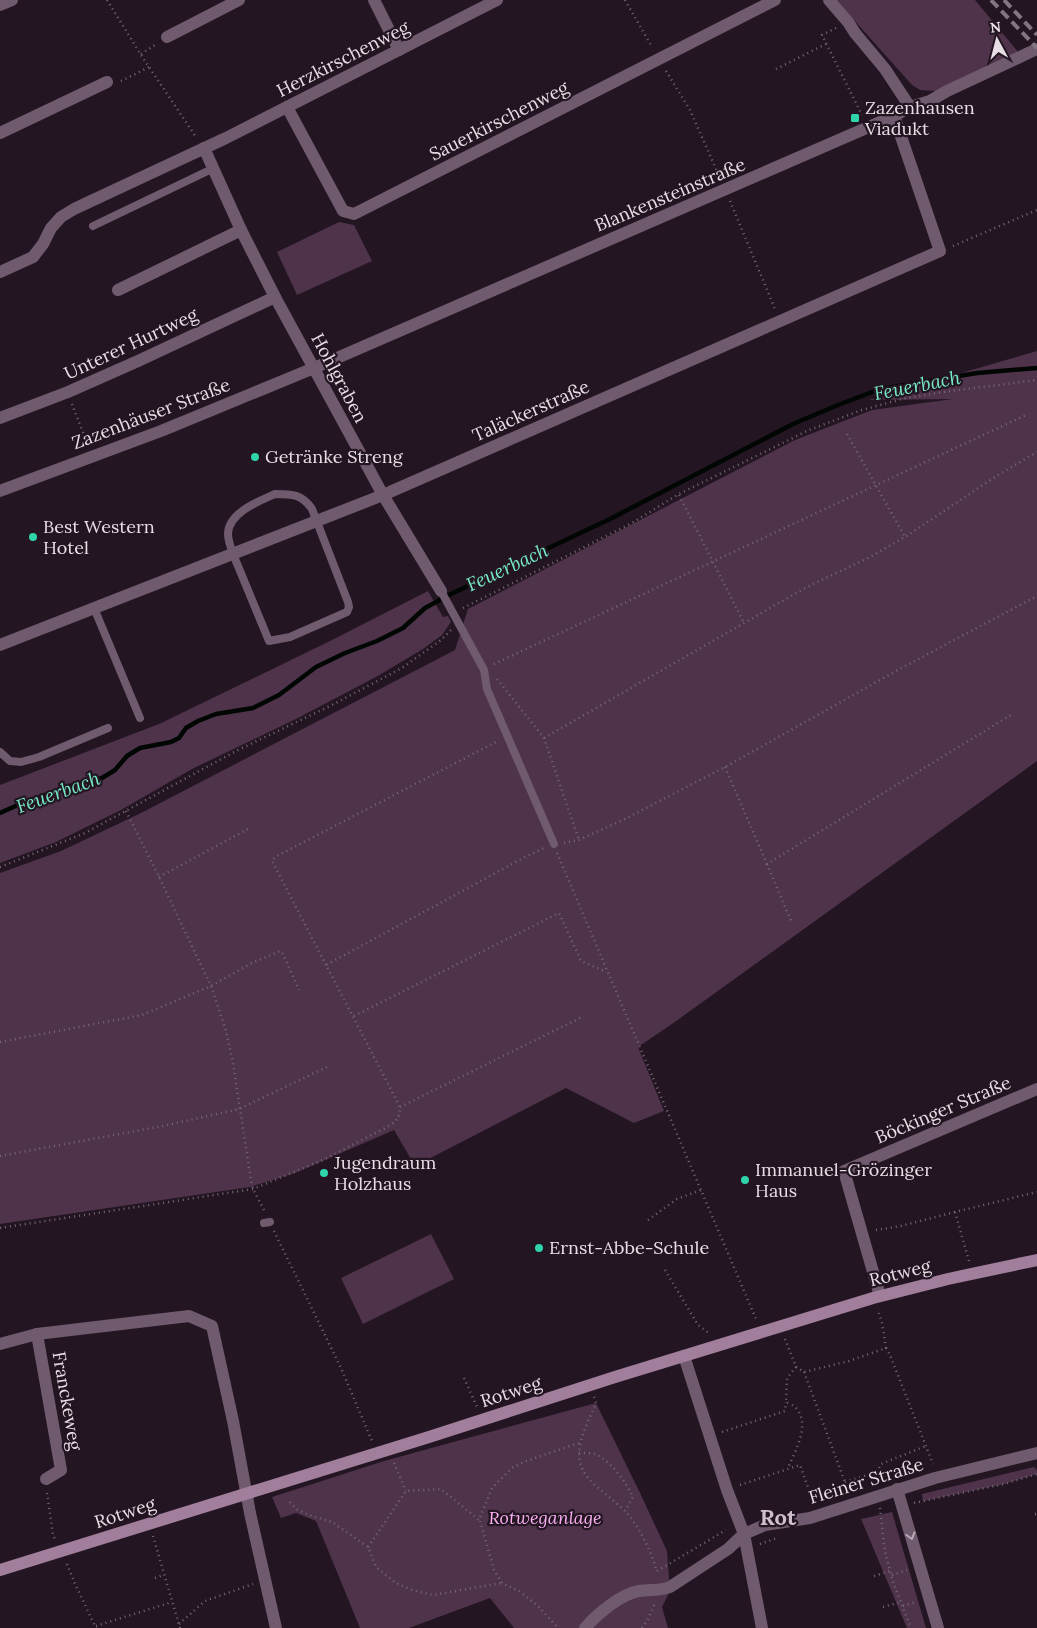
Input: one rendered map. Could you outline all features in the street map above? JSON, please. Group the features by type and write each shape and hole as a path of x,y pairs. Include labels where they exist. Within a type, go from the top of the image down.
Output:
{"main road":[{"name":"Rotweg","path":"0,1570 63,1552 590,1385 877,1297 1037,1260"}],"street":[{"path":"0,5 12,0"},
{"path":"167,37 239,0"},
{"path":"374,0 399,50"},
{"name":"Herzkirschenweg","path":"0,272 33,257 43,244 50,228 61,217 74,209 288,107 497,0"},
{"name":"Sauerkirschenweg","path":"288,107 343,211 354,214 775,0"},
{"path":"829,0 885,69 910,107"},
{"name":"Blankensteinstraße","path":"314,368 894,116 910,107 930,101 947,91 1037,49"},
{"path":"0,133 112,83"},
{"path":"894,116 940,251"},
{"name":"Hohlgraben","path":"204,148 241,230 275,297 383,495 441,591"},
{"path":"118,290 241,230"},
{"name":"Taläckerstraße","path":"0,645 383,495 940,251"},
{"name":"Unterer Hurtweg","path":"0,418 68,392 275,297"},
{"name":"Zazenhäuser Straße","path":"0,491 161,431 314,368"},
{"name":"Böckinger Straße","path":"877,1297 844,1172 1037,1089"},
{"path":"0,1344 37,1334 189,1316 212,1326 276,1628"},
{"name":"Franckeweg","path":"37,1334 61,1470 46,1479"},
{"path":"684,1356 744,1534 762,1628"},
{"name":"Fleiner Straße","path":"586,1628 600,1611 632,1593 661,1590 670,1587 728,1549 744,1534 765,1525 810,1518 879,1503 897,1489 1037,1453"},
{"path":"897,1489 938,1628"}],"lane":[{"path":"93,226 214,168"},
{"path":"275,494 291,494 305,500 312,509 349,607 347,612 290,637 269,641 233,554 228,532 234,520 250,506 275,494"},
{"path":"441,591 484,670 487,689 554,844"},
{"path":"94,608 140,718"},
{"path":"0,752 10,761 21,762 108,728"}],"path":[{"path":"108,0 141,54 204,148"},
{"path":"625,0 690,110 780,322"},
{"path":"822,35 861,113"},
{"path":"141,54 167,37"},
{"path":"776,69 826,44"},
{"path":"112,83 150,67"},
{"path":"940,251 1037,210"},
{"path":"0,867 85,833 238,750 330,706 402,668 441,640 458,622 463,607 632,523 679,494 809,430 862,410 902,399 1037,380"},
{"path":"68,392 92,456"},
{"path":"579,840 544,738 499,681 484,670 1028,414"},
{"path":"847,434 905,537"},
{"path":"544,738 805,588 872,556 905,537 998,475 1037,452"},
{"path":"679,494 744,622"},
{"path":"326,965 524,857 554,844 579,840 623,820 725,767 896,671 1037,596"},
{"path":"766,864 1011,715"},
{"path":"0,1228 253,1189 325,1159 392,1125 398,1120 400,1107 272,861 275,857 508,736"},
{"path":"725,767 791,921"},
{"path":"126,811 160,877 211,986 226,1031 233,1063 253,1189 267,1222 341,1368 371,1435 376,1453"},
{"path":"160,877 248,829"},
{"path":"554,844 761,1332"},
{"path":"354,1016 559,913 581,961 602,970 607,970"},
{"path":"0,1042 142,1015 211,986 280,951 299,990"},
{"path":"400,1107 582,1017"},
{"path":"0,1156 163,1126 239,1109 329,1066"},
{"path":"648,1220 677,1199 701,1190"},
{"path":"861,1233 901,1226 1037,1192"},
{"path":"955,1212 972,1274"},
{"path":"665,1270 694,1317"},
{"path":"877,1297 886,1348 933,1466"},
{"path":"782,1326 796,1367 804,1372 845,1482 844,1493"},
{"path":"804,1372 849,1361 886,1348"},
{"path":"710,1436 785,1411 786,1378 796,1367"},
{"path":"464,1378 470,1392"},
{"path":"590,1385 596,1403 579,1443 582,1472 591,1482 625,1510 652,1555 657,1571 724,1532 739,1521"},
{"path":"786,1402 796,1408 802,1421 802,1434 788,1468"},
{"path":"479,1520 492,1488 512,1468 526,1461 579,1443"},
{"path":"879,1480 877,1472 881,1464 926,1446"},
{"path":"579,1453 594,1454 616,1472 633,1497 625,1510"},
{"path":"728,1490 800,1465 811,1496 810,1518"},
{"path":"396,1468 406,1491"},
{"path":"845,1482 877,1472"},
{"path":"911,1628 885,1552 879,1503 902,1507 1004,1484 1037,1474"},
{"path":"46,1479 53,1535 63,1552"},
{"path":"406,1491 441,1490 479,1520 494,1570 502,1583 519,1591 538,1606 558,1628"},
{"path":"368,1547 406,1491"},
{"path":"290,1502 296,1509 332,1522 368,1547 376,1567 396,1584 433,1595 502,1583"},
{"path":"155,1541 180,1628"},
{"path":"69,1568 96,1627 172,1602"},
{"path":"874,1576 890,1571"},
{"path":"155,1578 164,1575"},
{"path":"178,1624 205,1601 266,1579"},
{"path":"642,1628 661,1590"},
{"path":"883,1607 901,1602"}],"green space":[{"path":"836,0 975,0 1019,53 936,91 920,90 912,85"},
{"path":"339,222 354,225 372,261 297,295 277,252"},
{"path":"1037,351 1037,761 638,1047 664,1111 634,1123 566,1088 415,1166 394,1130 295,1173 250,1187 0,1224 0,873 61,851 141,813 455,650 468,609 795,440 872,410 953,399 869,400"},
{"path":"428,591 443,617 448,616 451,622 442,635 423,649 376,677 298,718 192,769 121,810 56,842 0,863 0,785 159,724"},
{"path":"431,1234 454,1279 363,1324 341,1278"},
{"name":"Rotweganlage","path":"596,1403 667,1551 670,1591 662,1607 668,1628 514,1628 490,1598 409,1628 360,1628 316,1521 296,1513 281,1518 272,1497 384,1461"},
{"path":"1034,1467 1037,1470 1037,1474 1004,1484 923,1501 922,1494"},
{"path":"892,1512 926,1628 907,1628 861,1519"}],"waterway":[{"name":"Feuerbach","path":"0,813 75,784 102,778 115,770 127,756 140,748 171,742 179,738 186,728 198,721 216,714 253,708 279,695 316,667 403,628 425,608 451,594 610,519 793,424 880,389 977,373 1037,368"}],"railway":[{"path":"991,0 1037,48"},
{"path":"1004,0 1037,35"}],"place":[{"name":"Zazenhausen Viadukt","path":"855,118"},
{"name":"Getränke Streng","path":"255,457"},
{"name":"Best Western Hotel","path":"33,537"},
{"name":"Jugendraum Holzhaus","path":"324,1173"},
{"name":"Immanuel-Grözinger Haus","path":"745,1180"},
{"name":"Ernst-Abbe-Schule","path":"539,1248"}],"district":[{"name":"Rot","path":"778,1517"}]}
